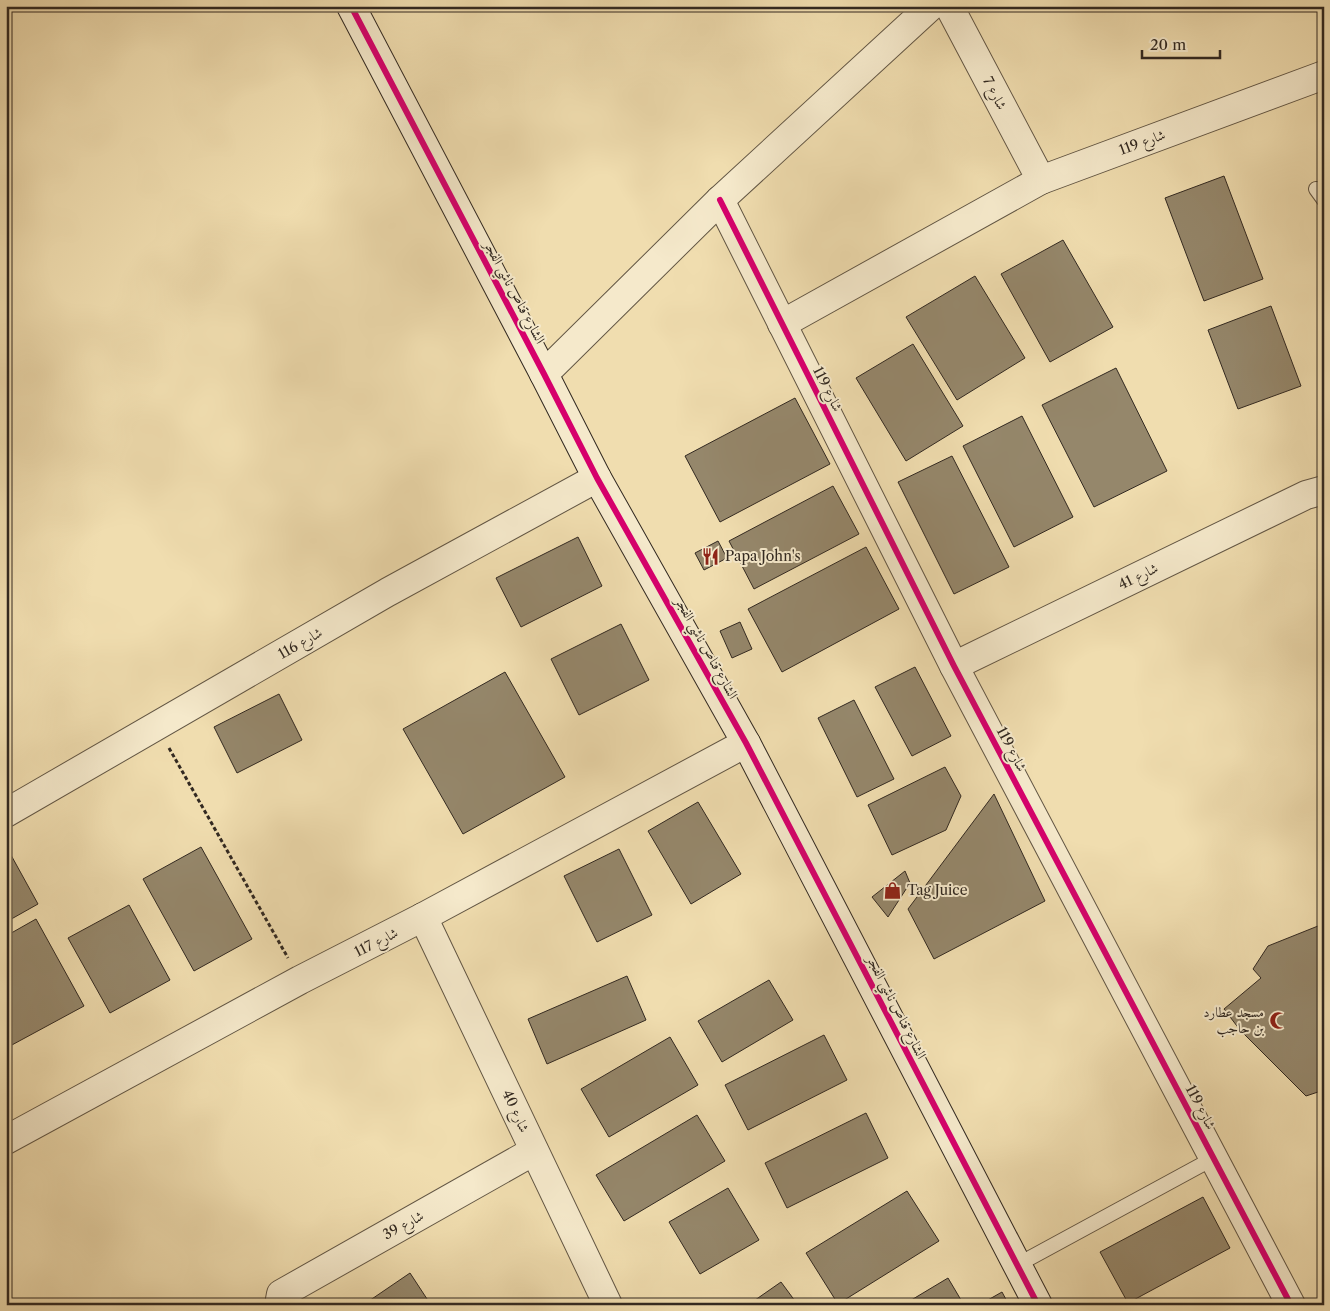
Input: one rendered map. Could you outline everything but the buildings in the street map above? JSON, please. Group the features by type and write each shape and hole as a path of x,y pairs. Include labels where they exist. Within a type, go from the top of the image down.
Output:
{"street":[{"name":"الشارع قناص ناشي الفجر","path":"351,6 597,478 746,743 1038,1305"},
{"path":"544,374 720,200 931,6"},
{"name":"شارع 7","path":"949,6 1040,180"},
{"name":"شارع 119","path":"782,324 1040,180 1324,75"},
{"name":"شارع 119","path":"720,200 954,666 1291,1305"},
{"name":"شارع 116","path":"6,814 388,592 597,478"},
{"name":"شارع 41","path":"954,666 1306,495 1324,490"},
{"name":"شارع 117","path":"6,1140 300,980 424,917 746,743"},
{"name":"شارع 40","path":"424,917 608,1305"},
{"name":"شارع 39","path":"279,1305 281,1294 534,1151"}],"lane":[{"path":"1017,1265 1214,1158"}],"path":[{"path":"157,726 300,980"}],"cycle path":[{"path":"351,6 597,478 746,743 1038,1305"},
{"path":"720,200 954,666 1291,1305"}],"place":[{"name":"Papa John's","path":"711,556"},
{"name":"Tag Juice","path":"893,890"},
{"name":"مسجد عطارد بن حاجب","path":"1278,1020"}]}
